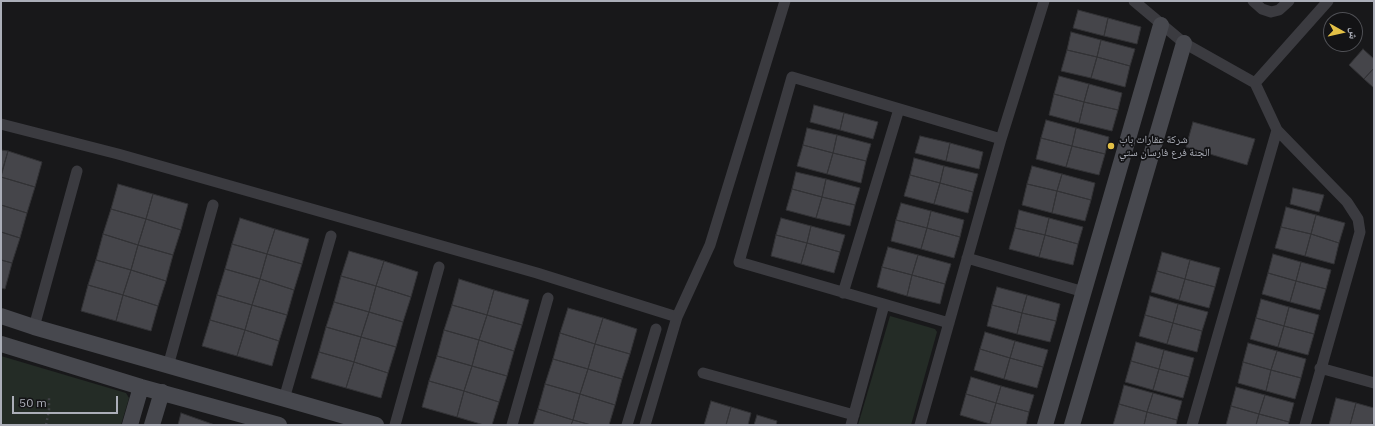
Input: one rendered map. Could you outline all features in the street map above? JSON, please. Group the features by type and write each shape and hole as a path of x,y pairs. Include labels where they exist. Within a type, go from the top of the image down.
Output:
{"street":[{"path":"645,425 677,317 710,244 785,1"},
{"path":"920,425 1001,139 1044,1"},
{"path":"1134,1 1184,43 1255,83 1277,130 1347,202 1358,219 1360,232 1304,425"},
{"path":"1253,1 1262,9 1271,12 1279,10 1289,1"},
{"path":"1255,83 1328,1"},
{"path":"1045,425 1161,25"},
{"path":"1072,425 1184,43"},
{"path":"949,323 739,262 792,77 1001,139"},
{"path":"843,293 899,109"},
{"path":"1,124 118,154 530,271 677,317"},
{"path":"1192,425 1277,130"},
{"path":"34,327 77,171"},
{"path":"168,366 213,205"},
{"path":"284,399 331,236"},
{"path":"968,258 1084,292"},
{"path":"395,425 439,267"},
{"path":"512,425 548,298"},
{"path":"703,373 852,420 884,305"},
{"path":"1,316 34,327 284,399 338,420 376,425"},
{"path":"627,425 656,329"},
{"path":"1,344 141,387 277,425"},
{"path":"1320,368 1374,382"},
{"path":"130,425 141,387"},
{"path":"152,425 162,392"}],"path":[{"path":"46,425 49,410 49,396"}],"shaded area":[{"path":"890,316 935,329 937,332 911,425 858,425"},
{"path":"1,356 126,393 129,398 121,425 1,425"}],"building":[{"path":"1078,10 1108,18 1104,36 1073,28"},
{"path":"1108,18 1141,27 1137,44 1104,36"},
{"path":"1071,32 1101,40 1097,57 1067,50"},
{"path":"1101,40 1135,49 1130,66 1097,57"},
{"path":"1363,49 1374,59 1374,68 1364,79 1349,65 1360,52 1363,52"},
{"path":"1067,50 1097,57 1091,78 1061,71"},
{"path":"1097,57 1130,66 1125,87 1091,78"},
{"path":"1374,68 1374,88 1364,79"},
{"path":"1059,76 1089,84 1084,102 1054,94"},
{"path":"1089,84 1122,93 1118,110 1084,102"},
{"path":"1054,94 1084,102 1079,123 1049,115"},
{"path":"1084,102 1118,110 1112,131 1079,123"},
{"path":"814,105 844,113 840,130 810,122"},
{"path":"844,113 878,122 873,139 840,130"},
{"path":"1046,120 1076,128 1072,146 1041,138"},
{"path":"1193,122 1255,139 1247,165 1186,147"},
{"path":"807,128 837,135 833,153 803,145"},
{"path":"1076,128 1109,137 1105,154 1072,146"},
{"path":"837,135 871,144 866,161 833,153"},
{"path":"920,136 950,143 946,161 915,153"},
{"path":"1041,138 1072,146 1066,167 1036,159"},
{"path":"950,143 983,152 979,169 946,161"},
{"path":"803,145 833,153 827,174 797,166"},
{"path":"1072,146 1105,154 1099,175 1066,167"},
{"path":"1,150 8,151 1,174"},
{"path":"8,151 42,162 35,187 1,177"},
{"path":"833,153 866,161 861,183 827,174"},
{"path":"914,158 944,166 940,183 910,175"},
{"path":"944,166 978,174 973,192 940,183"},
{"path":"1032,166 1062,174 1057,191 1027,184"},
{"path":"796,172 826,179 822,197 792,189"},
{"path":"1062,174 1095,183 1091,200 1057,191"},
{"path":"910,175 940,183 934,204 904,196"},
{"path":"1,177 35,187 27,213 1,205"},
{"path":"826,179 860,188 855,205 822,197"},
{"path":"940,183 973,192 968,213 934,204"},
{"path":"118,184 153,194 146,219 111,209"},
{"path":"1027,184 1057,191 1052,213 1022,205"},
{"path":"1293,188 1324,195 1319,212 1290,204"},
{"path":"792,189 822,197 816,218 786,210"},
{"path":"1057,191 1091,200 1085,221 1052,213"},
{"path":"153,194 188,204 181,230 146,219"},
{"path":"822,197 855,205 850,226 816,218"},
{"path":"901,203 931,211 927,228 896,220"},
{"path":"1,205 27,213 20,238 1,232"},
{"path":"1286,207 1316,215 1311,234 1281,227"},
{"path":"111,209 146,219 138,245 103,234"},
{"path":"1019,210 1049,218 1045,235 1015,228"},
{"path":"931,211 964,220 960,237 927,228"},
{"path":"1316,215 1345,223 1339,243 1311,234"},
{"path":"240,218 275,229 267,254 232,244"},
{"path":"781,218 811,226 807,243 776,235"},
{"path":"1049,218 1083,227 1078,244 1045,235"},
{"path":"146,219 181,230 173,255 138,245"},
{"path":"896,220 927,228 921,249 891,241"},
{"path":"811,226 845,235 840,252 807,243"},
{"path":"1281,227 1311,234 1305,256 1275,248"},
{"path":"927,228 960,237 954,258 921,249"},
{"path":"1015,228 1045,235 1039,257 1009,249"},
{"path":"275,229 309,239 302,264 267,254"},
{"path":"1,232 20,238 12,263 1,260"},
{"path":"103,234 138,245 131,270 96,260"},
{"path":"1311,234 1339,243 1334,264 1305,256"},
{"path":"776,235 807,243 801,264 771,256"},
{"path":"1045,235 1078,244 1073,265 1039,257"},
{"path":"807,243 840,252 834,273 801,264"},
{"path":"232,244 267,254 260,279 225,269"},
{"path":"138,245 173,255 166,281 131,270"},
{"path":"888,247 918,255 912,275 882,267"},
{"path":"349,251 384,261 376,286 341,276"},
{"path":"1162,252 1190,260 1185,279 1157,271"},
{"path":"267,254 302,264 294,290 260,279"},
{"path":"1273,254 1301,262 1296,281 1268,273"},
{"path":"918,255 951,264 945,284 912,275"},
{"path":"1,260 12,263 5,289 1,288"},
{"path":"96,260 131,270 123,295 88,285"},
{"path":"1190,260 1220,268 1215,287 1185,279"},
{"path":"384,261 418,272 411,297 376,286"},
{"path":"1301,262 1331,270 1326,289 1296,281"},
{"path":"882,267 912,275 907,296 877,287"},
{"path":"225,269 260,279 252,305 217,295"},
{"path":"131,270 166,281 158,306 123,295"},
{"path":"1157,271 1185,279 1179,300 1151,292"},
{"path":"1268,273 1296,281 1290,302 1262,294"},
{"path":"912,275 945,284 940,304 907,296"},
{"path":"341,276 376,286 369,312 334,302"},
{"path":"260,279 294,290 287,315 252,305"},
{"path":"459,279 494,290 487,315 452,305"},
{"path":"1185,279 1215,287 1209,308 1179,300"},
{"path":"1296,281 1326,289 1320,310 1290,302"},
{"path":"88,285 123,295 116,321 81,311"},
{"path":"376,286 411,297 403,322 369,312"},
{"path":"997,287 1027,295 1022,313 992,305"},
{"path":"494,290 529,300 522,325 487,315"},
{"path":"123,295 158,306 151,331 116,321"},
{"path":"217,295 252,305 245,330 210,320"},
{"path":"1027,295 1060,304 1056,321 1022,313"},
{"path":"1150,296 1178,304 1173,323 1145,315"},
{"path":"1261,299 1289,307 1284,326 1256,318"},
{"path":"334,302 369,312 361,337 326,327"},
{"path":"1178,304 1208,312 1202,331 1173,323"},
{"path":"252,305 287,315 279,341 245,330"},
{"path":"452,305 487,315 479,340 444,330"},
{"path":"992,305 1022,313 1017,334 987,326"},
{"path":"1289,307 1319,315 1314,334 1284,326"},
{"path":"568,308 603,318 595,344 560,333"},
{"path":"369,312 403,322 396,347 361,337"},
{"path":"1022,313 1056,321 1050,342 1017,334"},
{"path":"487,315 522,325 514,351 479,340"},
{"path":"1145,315 1173,323 1167,344 1139,336"},
{"path":"603,318 637,329 630,354 595,344"},
{"path":"1256,318 1284,326 1278,347 1250,339"},
{"path":"210,320 245,330 237,356 202,346"},
{"path":"1173,323 1202,331 1197,352 1167,344"},
{"path":"1284,326 1314,334 1308,355 1278,347"},
{"path":"326,327 361,337 354,362 319,352"},
{"path":"245,330 279,341 272,366 237,356"},
{"path":"444,330 479,340 472,366 437,356"},
{"path":"985,332 1015,341 1010,358 980,349"},
{"path":"560,333 595,344 588,369 553,359"},
{"path":"361,337 396,347 388,373 354,362"},
{"path":"479,340 514,351 507,376 472,366"},
{"path":"1015,341 1048,350 1043,367 1010,358"},
{"path":"1136,342 1164,350 1159,369 1131,361"},
{"path":"1248,343 1277,351 1271,370 1243,362"},
{"path":"595,344 630,354 622,379 588,369"},
{"path":"980,349 1010,358 1004,379 974,370"},
{"path":"1164,350 1194,358 1189,377 1159,369"},
{"path":"1277,351 1306,359 1301,378 1271,370"},
{"path":"319,352 354,362 346,388 311,378"},
{"path":"437,356 472,366 464,391 429,381"},
{"path":"1010,358 1043,367 1037,388 1004,379"},
{"path":"553,359 588,369 580,394 545,384"},
{"path":"1131,361 1159,369 1153,390 1125,382"},
{"path":"354,362 388,373 381,398 346,388"},
{"path":"1243,362 1271,370 1266,391 1238,383"},
{"path":"472,366 507,376 499,402 464,391"},
{"path":"588,369 622,379 615,405 580,394"},
{"path":"1159,369 1189,377 1183,398 1153,390"},
{"path":"1271,370 1301,378 1295,399 1266,391"},
{"path":"971,377 1001,386 996,403 966,394"},
{"path":"429,381 464,391 457,417 422,407"},
{"path":"545,384 580,394 573,420 538,409"},
{"path":"1124,385 1153,393 1147,412 1119,404"},
{"path":"1001,386 1034,395 1029,412 996,403"},
{"path":"1236,387 1265,395 1259,414 1231,406"},
{"path":"464,391 499,402 492,425 484,425 457,417"},
{"path":"1153,393 1182,401 1177,420 1147,412"},
{"path":"580,394 615,405 609,425 591,425 573,420"},
{"path":"966,394 996,403 990,424 960,415"},
{"path":"1265,395 1294,403 1289,422 1259,414"},
{"path":"1336,398 1356,403 1350,425 1329,425"},
{"path":"711,401 731,407 726,425 704,425"},
{"path":"996,403 1029,412 1026,425 990,424"},
{"path":"1356,403 1374,408 1372,425 1350,425"},
{"path":"1119,404 1147,412 1144,425 1113,425"},
{"path":"1231,406 1259,414 1256,425 1226,425"},
{"path":"731,407 751,413 748,425 726,425"},
{"path":"538,409 573,420 571,425 533,425"},
{"path":"1147,412 1177,420 1176,425 1144,425"},
{"path":"181,413 215,425 178,425"},
{"path":"1259,414 1289,422 1288,425 1256,425"},
{"path":"757,415 777,421 776,425 754,425"},
{"path":"573,420 591,425 571,425"}],"place":[{"name":"شرکة عقارات باب الجنة فرع فارسان ستي","path":"1111,146"}]}
